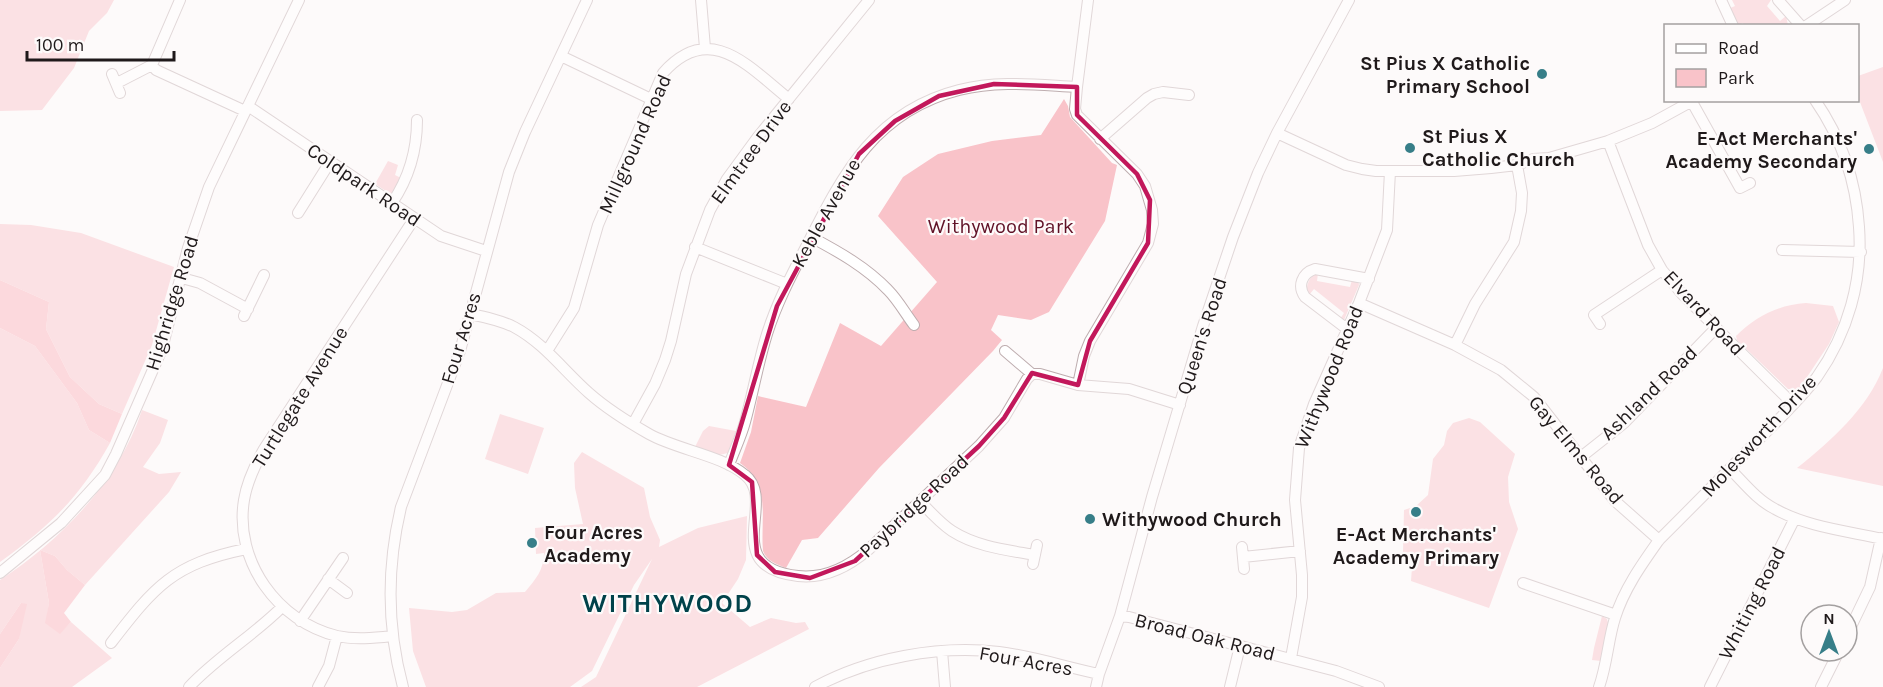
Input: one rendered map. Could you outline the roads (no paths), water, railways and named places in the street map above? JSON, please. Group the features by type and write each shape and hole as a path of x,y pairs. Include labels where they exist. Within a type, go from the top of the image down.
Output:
{"street":[{"path":"116,83 152,65 180,0"},
{"name":"Highridge Road","path":"0,573 61,523 105,475 135,414 162,349 188,248 208,187 299,0"},
{"name":"Four Acres","path":"403,687 392,636 392,568 401,507 459,351 509,172 525,132 587,0"},
{"path":"701,0 705,48 716,48 732,54 789,99"},
{"name":"Elmtree Drive","path":"633,424 665,360 686,274 710,210 728,179 757,138 869,0"},
{"path":"1078,386 1083,356 1148,243 1153,224 1150,200 1137,174 1081,120 1075,109 1088,0"},
{"name":"Queen's Road","path":"1096,687 1120,616 1152,497 1203,326 1233,237 1258,173 1277,133 1349,0"},
{"path":"1721,0 1732,24"},
{"path":"1778,0 1799,24"},
{"path":"1809,24 1845,0"},
{"name":"Millground Road","path":"547,351 574,308 598,225 663,73 671,64 686,54 705,48"},
{"path":"561,56 652,100"},
{"name":"Coldpark Road","path":"152,65 156,70 247,109 441,236 486,250"},
{"name":"Keble Avenue","path":"729,465 745,424 768,333 787,284 844,174 859,154 895,121 939,96 994,84 1077,87"},
{"path":"1100,139 1154,94 1189,95"},
{"path":"1277,133 1346,165 1362,169 1454,171 1517,165 1528,160 1549,158 1608,141 1652,123 1691,102"},
{"path":"1694,102 1741,188"},
{"name":"Molesworth Drive","path":"1599,687 1616,615 1626,590 1659,540 1793,404 1816,377 1838,341 1852,306 1861,252 1856,190 1837,136 1816,102"},
{"path":"392,204 405,183 412,165 417,120"},
{"name":"Elvard Road","path":"1608,141 1648,245 1662,270 1682,294 1793,404"},
{"path":"298,213 330,162"},
{"path":"1455,345 1475,304 1514,242 1521,211 1522,193 1517,165"},
{"name":"Withywood Road","path":"1291,658 1302,597 1295,500 1299,448 1311,412 1359,303 1387,230 1390,171"},
{"name":"Turtlegate Avenue","path":"392,636 371,638 337,636 300,621 282,607 260,580 246,549 244,502 254,467 414,219"},
{"path":"811,237 864,268 890,292 914,325"},
{"path":"695,247 787,284"},
{"path":"1782,250 1861,252"},
{"path":"1347,329 1305,297 1301,293 1301,283 1307,273 1315,269 1369,279"},
{"path":"1595,316 1662,270"},
{"path":"182,278 200,283 246,312 264,275"},
{"name":"Gay Elms Road","path":"1359,303 1455,345 1496,366 1534,397 1615,501 1659,540"},
{"path":"470,314 512,326 525,334 547,351 589,393 633,424 669,444 729,465"},
{"name":"Ashland Road","path":"1581,457 1624,423 1716,328"},
{"path":"1005,351 1032,374 1040,374 1078,386 1129,389 1180,405"},
{"name":"Paybridge Road","path":"729,465 743,473 752,483 755,494 755,548 764,565 775,572 810,578 839,570 855,561 979,446 1004,418 1026,380 1032,374"},
{"path":"1730,469 1759,499 1775,509 1795,518 1882,539 1870,587 1859,610"},
{"path":"920,501 940,521 964,538 992,547 1035,555"},
{"name":"Whiting Road","path":"1710,687 1795,518"},
{"path":"111,643 141,604 165,581 195,563 246,549"},
{"path":"1244,569 1242,552 1300,551"},
{"path":"300,621 343,558"},
{"path":"328,579 347,593"},
{"path":"1523,583 1616,615"},
{"path":"189,687 224,654 255,633 282,607"},
{"name":"Broad Oak Road","path":"1120,616 1291,658 1379,687"},
{"path":"318,687 329,666 337,636"},
{"path":"1230,687 1240,646"},
{"path":"942,651 945,687"},
{"name":"Four Acres","path":"815,687 873,665 942,651 998,652 1099,674"},
{"path":"1821,687 1833,663"}],"place":[{"name":"St Pius X Catholic Primary School","path":"1542,74"},
{"name":"St Pius X Catholic Church","path":"1410,148"},
{"name":"E-Act Merchants' Academy Secondary","path":"1869,149"},
{"name":"E-Act Merchants' Academy Primary","path":"1416,512"},
{"name":"Withywood Church","path":"1090,519"},
{"name":"Four Acres Academy","path":"532,543"}],"district":[{"name":"WITHYWOOD","path":"668,603"}],"park label":[{"name":"Withywood Park","path":"1001,226"}]}
